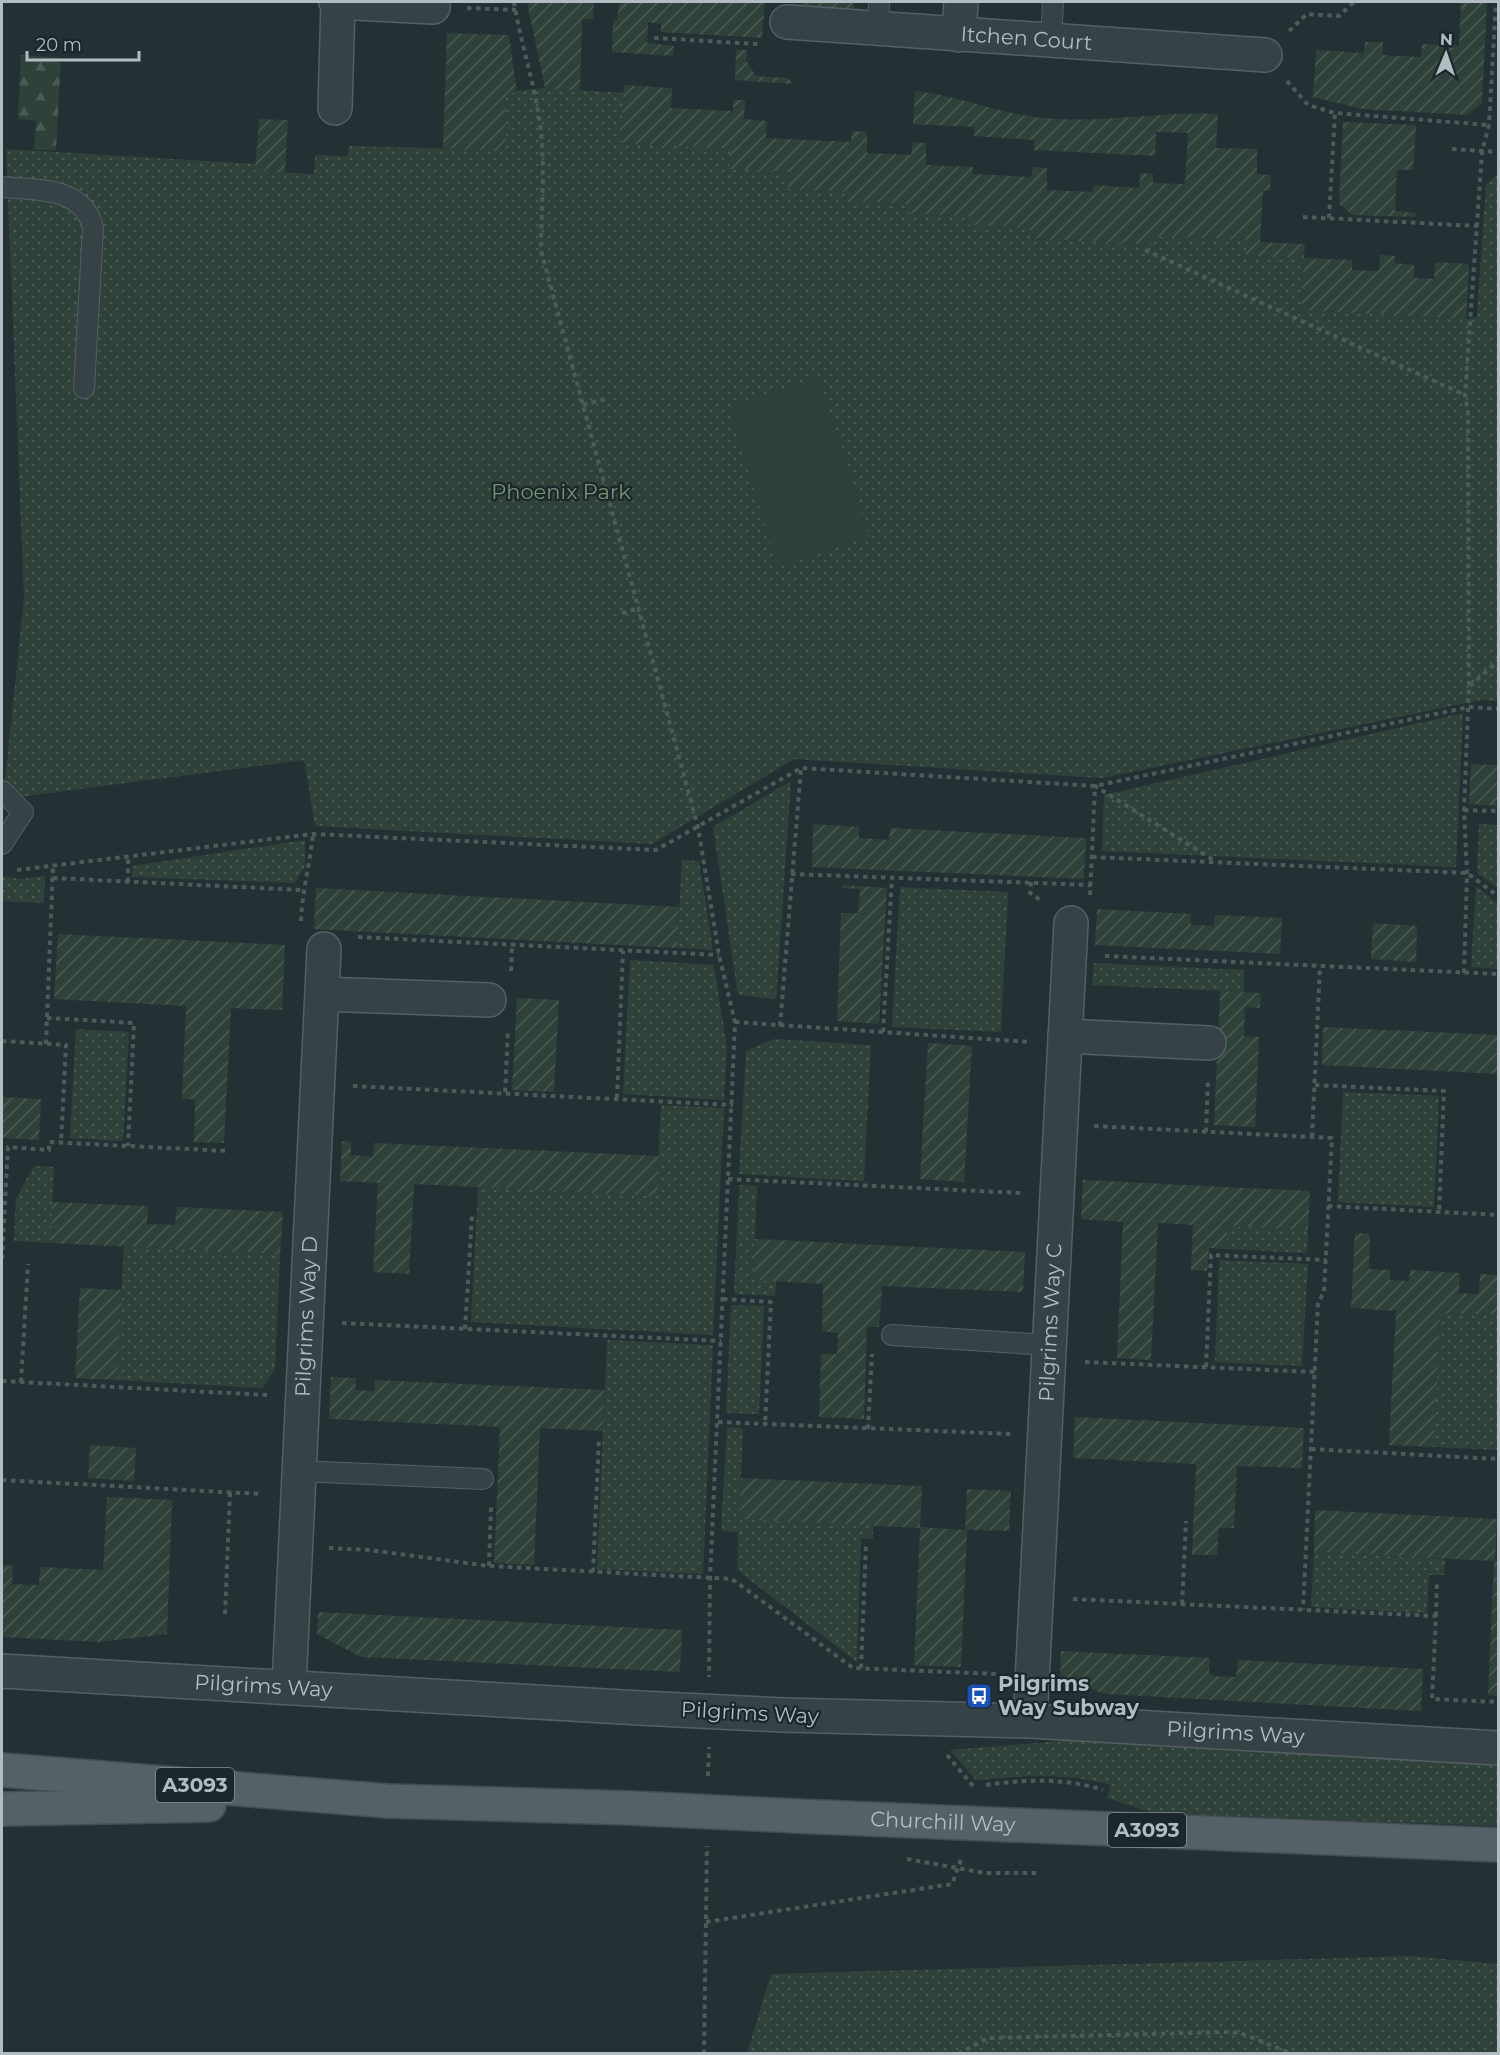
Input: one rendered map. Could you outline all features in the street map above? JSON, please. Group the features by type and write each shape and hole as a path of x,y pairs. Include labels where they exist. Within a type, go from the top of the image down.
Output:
{"main road":[{"name":"A3093","path":"2,1770 388,1801"},
{"name":"A3093","path":"2,1809 388,1801"},
{"name":"Churchill Way","path":"388,1801 631,1808 1498,1845"}],"street":[{"path":"335,108 337,2 391,3 433,7"},
{"path":"959,34 961,2"},
{"name":"Itchen Court","path":"777,33 878,15 959,34 1265,55"},
{"name":"Pilgrims Way C","path":"1030,1721 1036,1598 1061,1353 1057,1195 1071,923"},
{"name":"Pilgrims Way D","path":"289,1685 324,949"},
{"path":"322,994 489,1000"},
{"path":"1065,1040 1209,1043"},
{"name":"Pilgrims Way","path":"2,1671 289,1685 640,1708 1030,1721 1498,1748"}],"lane":[{"path":"1051,40 1053,2"},
{"path":"2,187 66,194 90,217 93,228 84,388"},
{"path":"2,791 23,812 2,844"},
{"path":"892,1335 1061,1353"},
{"path":"298,1483 483,1479"}],"path":[{"path":"514,2 534,90 544,164 541,251 698,827 719,955 735,1022 710,1578 710,1665"},
{"path":"1354,2 1339,16 1307,14 1265,55 1308,105 1335,113 1489,125"},
{"path":"1464,973 1467,873 1464,810 1469,707 1468,413 1465,395 1482,152 1489,125 1496,2"},
{"path":"433,7 516,10"},
{"path":"654,38 777,33"},
{"path":"1329,218 1335,113"},
{"path":"1452,149 1498,152"},
{"path":"1303,217 1477,226"},
{"path":"1146,250 1465,395"},
{"path":"583,405 605,399"},
{"path":"622,613 640,608"},
{"path":"1469,686 1498,661"},
{"path":"8,867 14,871 313,834 656,850 801,768 1095,786 1469,707 1498,709"},
{"path":"780,1026 801,768"},
{"path":"1090,897 1095,786"},
{"path":"1095,786 1218,862"},
{"path":"1464,810 1498,811"},
{"path":"301,923 302,890 308,874 313,834"},
{"path":"128,857 128,882"},
{"path":"1092,857 1467,873 1498,896"},
{"path":"46,1044 53,866"},
{"path":"791,874 1091,885"},
{"path":"883,1032 892,876"},
{"path":"53,878 302,890"},
{"path":"355,937 719,955"},
{"path":"617,1098 623,951"},
{"path":"1069,962 1088,955 1498,975"},
{"path":"1312,1137 1320,966"},
{"path":"47,1018 134,1023 128,1146"},
{"path":"735,1022 883,1032 1065,1040"},
{"path":"2,1041 66,1045 61,1143"},
{"path":"1206,1132 1209,1043"},
{"path":"317,1084 733,1105"},
{"path":"1315,1085 1444,1091 1439,1212"},
{"path":"1061,1124 1332,1137 1324,1292 1318,1303 1303,1610"},
{"path":"2,1259 4,1165 8,1147 49,1150 49,1142 228,1151"},
{"path":"728,1179 1057,1195"},
{"path":"1328,1206 1498,1215"},
{"path":"465,1329 472,1216"},
{"path":"1206,1367 1211,1255 1326,1260"},
{"path":"21,1382 28,1264"},
{"path":"723,1299 771,1302 765,1425"},
{"path":"306,1322 721,1341"},
{"path":"868,1429 873,1334 892,1335"},
{"path":"1061,1353 1206,1367 1315,1372"},
{"path":"2,1381 269,1395 283,1386 303,1388"},
{"path":"718,1422 1021,1435"},
{"path":"593,1572 599,1438"},
{"path":"1311,1449 1498,1459"},
{"path":"483,1479 492,1479 489,1566"},
{"path":"2,1480 230,1492 298,1483"},
{"path":"225,1614 230,1492"},
{"path":"1182,1604 1186,1521"},
{"path":"861,1668 866,1544"},
{"path":"296,1547 369,1550 489,1566 732,1579 853,1668 1032,1675"},
{"path":"1437,1580 1432,1698 1498,1702"},
{"path":"1036,1598 1436,1616"},
{"path":"974,1788 1034,1781 1067,1782 1105,1791"},
{"path":"897,1857 985,1874 1038,1873"},
{"path":"704,2054 706,1923"},
{"path":"958,2054 988,2038 1228,2032 1240,2033 1293,2054"}],"green space":[{"path":"527,2 594,2 593,19 582,19 580,91 545,88"},
{"path":"619,2 765,2 762,38 661,32 661,24 648,22 647,43 674,46 673,56 612,52 613,20 617,20"},
{"path":"801,2 854,2 854,9 801,5"},
{"path":"1453,2 1487,2 1482,103 1467,115 1362,109 1313,97 1316,50 1364,53 1365,42 1383,42 1383,55 1421,57 1422,44 1459,46 1461,4"},
{"path":"447,33 509,35 517,93 506,93 505,151 443,148"},
{"path":"736,50 747,50 746,61 756,76 788,78 793,84 735,80"},
{"path":"21,55 61,58 56,150 34,150 36,121 18,119"},
{"path":"624,85 672,88 671,108 733,111 733,100 745,100 744,119 767,121 766,138 851,142 852,131 867,132 867,153 911,155 913,142 926,143 926,165 973,167 973,174 1031,177 1033,167 1047,168 1047,190 1093,192 1093,185 1139,188 1140,173 1153,174 1153,183 1185,184 1188,133 1156,132 1155,156 1034,150 1034,140 974,136 974,127 913,124 915,91 945,96 1020,115 1058,119 1218,114 1216,148 1257,149 1257,174 1271,175 1270,190 1263,191 1260,242 1305,244 1304,258 1246,256 1246,240 1152,236 1151,245 1030,238 1030,228 968,225 969,216 909,213 909,204 849,201 848,192 788,189 789,172 729,169 730,149 621,143"},
{"name":"Phoenix Park","path":"545,88 624,93 621,143 731,149 729,169 789,172 788,189 849,192 849,201 909,204 909,213 969,216 969,225 1030,228 1030,238 1151,245 1151,236 1247,240 1246,256 1304,258 1302,310 1466,319 1477,317 1486,185 1498,174 1498,701 1481,700 1102,778 794,759 652,844 315,826 304,760 3,799 24,599 6,149 256,164 256,171 314,174 315,155 348,156 349,146 505,150 506,92"},
{"path":"259,119 288,120 285,173 255,171"},
{"path":"1343,122 1416,125 1413,170 1397,170 1395,211 1416,213 1415,217 1353,215 1339,204"},
{"path":"1380,255 1395,256 1395,263 1414,265 1414,278 1434,279 1435,262 1469,264 1466,319 1301,310 1304,258 1352,260 1352,270 1379,271"},
{"path":"819,378 869,537 778,566 728,407"},
{"path":"1463,713 1456,867 1102,851 1104,795"},
{"path":"1471,764 1498,765 1498,806 1469,804"},
{"path":"791,781 776,999 738,995 713,827"},
{"path":"813,824 859,827 859,838 889,840 890,828 1086,838 1084,879 812,867"},
{"path":"1479,824 1498,825 1498,888 1477,873"},
{"path":"305,840 305,866 295,883 132,877 132,866"},
{"path":"682,860 699,861 713,950 677,948"},
{"path":"2,876 20,879 45,876 44,903 2,901"},
{"path":"842,885 887,888 879,1024 837,1021 841,913 858,913 860,889 842,888"},
{"path":"1476,886 1498,904 1498,969 1471,967"},
{"path":"900,887 1008,892 1001,1032 892,1027"},
{"path":"316,888 679,907 677,948 314,929"},
{"path":"1097,909 1191,914 1191,925 1214,926 1215,915 1282,918 1280,954 1095,945"},
{"path":"1373,923 1417,926 1416,962 1371,959"},
{"path":"58,934 285,945 282,1010 231,1008 224,1143 194,1142 195,1099 182,1099 186,1006 54,999"},
{"path":"630,960 714,965 727,1048 724,1100 623,1094"},
{"path":"1094,963 1244,970 1244,992 1092,985"},
{"path":"1220,991 1261,993 1260,1008 1245,1007 1244,1036 1259,1037 1255,1127 1214,1125"},
{"path":"517,998 559,1000 554,1092 512,1090"},
{"path":"1323,1027 1498,1035 1498,1074 1322,1065"},
{"path":"76,1029 129,1032 123,1141 70,1138"},
{"path":"774,1039 871,1045 864,1181 739,1174 746,1051"},
{"path":"928,1043 972,1046 964,1182 920,1179"},
{"path":"1343,1092 1439,1096 1434,1207 1338,1202"},
{"path":"2,1097 41,1099 39,1140 2,1138"},
{"path":"661,1105 724,1108 713,1335 471,1322 478,1187 656,1196"},
{"path":"342,1141 351,1142 351,1155 373,1157 374,1143 659,1156 657,1196 414,1184 409,1274 373,1272 378,1183 340,1181"},
{"path":"34,1166 54,1167 51,1243 14,1241 16,1198"},
{"path":"1083,1180 1310,1191 1308,1230 1228,1226 1226,1249 1209,1248 1207,1271 1191,1270 1193,1225 1158,1223 1151,1360 1117,1358 1123,1222 1081,1219"},
{"path":"739,1185 757,1186 753,1280 776,1281 775,1296 734,1294"},
{"path":"52,1202 148,1206 147,1224 175,1225 177,1207 283,1212 280,1254 51,1243"},
{"path":"1228,1226 1308,1230 1307,1253 1226,1249"},
{"path":"1355,1233 1370,1234 1369,1269 1390,1270 1390,1280 1409,1281 1410,1270 1460,1273 1459,1293 1479,1294 1480,1274 1498,1275 1498,1315 1440,1313 1434,1447 1389,1445 1396,1311 1351,1308"},
{"path":"755,1239 1025,1252 1023,1292 882,1286 879,1327 867,1327 864,1419 819,1417 821,1354 837,1354 838,1333 822,1331 823,1284 753,1280"},
{"path":"124,1246 280,1254 275,1369 262,1388 117,1380"},
{"path":"1219,1260 1308,1264 1302,1366 1215,1362"},
{"path":"80,1288 122,1290 117,1380 75,1378"},
{"path":"731,1305 764,1306 759,1414 726,1413"},
{"path":"1440,1313 1498,1315 1498,1450 1434,1447"},
{"path":"607,1340 713,1345 703,1574 597,1569"},
{"path":"331,1377 356,1378 355,1390 374,1391 375,1380 604,1390 603,1431 540,1428 534,1565 494,1563 500,1427 331,1419 329,1418"},
{"path":"1075,1417 1304,1428 1302,1468 1237,1466 1234,1528 1219,1528 1217,1555 1192,1555 1196,1464 1073,1458"},
{"path":"727,1427 743,1428 739,1519 873,1525 873,1539 861,1538 857,1662 737,1570 738,1532 721,1531"},
{"path":"90,1445 136,1448 134,1481 88,1478"},
{"path":"741,1478 922,1486 920,1527 965,1530 967,1489 1011,1491 1009,1531 967,1530 961,1667 914,1665 920,1528 739,1519"},
{"path":"107,1497 172,1500 167,1634 100,1642 2,1637 2,1565 13,1566 12,1584 39,1585 40,1567 103,1570"},
{"path":"1315,1510 1497,1519 1495,1560 1498,1561 1498,1696 1488,1695 1494,1561 1314,1552"},
{"path":"1314,1552 1445,1559 1444,1575 1429,1575 1427,1613 1311,1607"},
{"path":"318,1612 682,1630 680,1672 361,1657 317,1634"},
{"path":"1061,1651 1210,1658 1209,1672 1213,1676 1236,1677 1238,1660 1423,1669 1421,1711 1105,1694 1060,1677"},
{"path":"1062,1741 1498,1764 1498,1826 1153,1813 1107,1798 1111,1785 1077,1778 1044,1776 976,1780 950,1750"},
{"path":"1411,1956 1498,1964 1498,2053 747,2053 771,1974"}],"place":[{"name":"Pilgrims Way Subway","path":"979,1696"}]}
